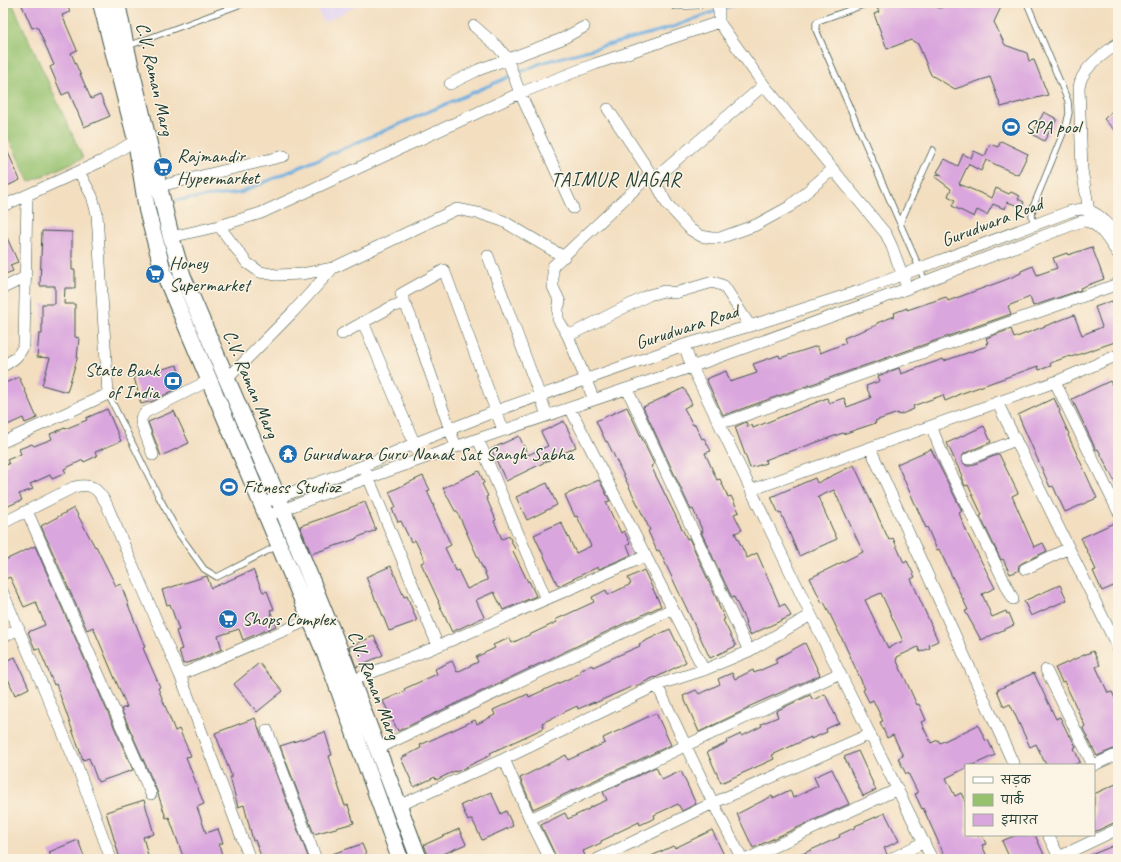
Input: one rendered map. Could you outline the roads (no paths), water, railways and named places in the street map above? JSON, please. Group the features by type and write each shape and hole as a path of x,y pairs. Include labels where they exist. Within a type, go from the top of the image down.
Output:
{"main road":[{"name":"C.V. Raman Marg","path":"102,3 136,140 147,210 164,271 329,663 400,859"},
{"name":"C.V. Raman Marg","path":"117,3 171,237 183,277 280,504 351,681 419,859"}],"street":[{"path":"676,4 698,3"},
{"path":"171,237 219,226 261,213 520,93 719,13 764,84 886,234 908,288"},
{"path":"474,26 498,47 507,58 520,93 573,208"},
{"path":"450,84 507,58 562,39 584,26"},
{"path":"1118,43 1086,70 1080,82 1082,170 1090,216 1118,254"},
{"path":"594,400 568,336 558,319 558,308 560,302 552,287 554,266 652,177 764,84"},
{"path":"608,109 652,177 667,204 691,230 701,236 720,238 747,229 772,217 789,207 833,169"},
{"path":"3,206 102,162 136,140"},
{"path":"160,186 284,156"},
{"path":"3,442 108,394 97,214 92,196 79,172"},
{"path":"3,366 19,356 24,345 27,196"},
{"path":"219,226 247,263 260,272 276,275 302,274 333,268 457,209 482,214 503,221 564,257"},
{"name":"Gurudwara Road","path":"264,509 280,504 363,466 450,429 496,411 684,344 750,326 862,290 1068,212 1078,209 1090,216"},
{"path":"264,509 368,478 503,430 692,367 908,288 1082,221 1090,216 1102,218 1118,237"},
{"path":"488,256 547,416"},
{"path":"227,379 292,313 333,268"},
{"path":"456,447 412,320 401,294 444,270 503,430"},
{"path":"3,288 26,277"},
{"path":"568,336 649,295 664,291 675,293 713,282 724,286 750,326"},
{"path":"719,423 732,420 1118,284"},
{"path":"342,334 393,306 405,304"},
{"path":"363,322 413,444 421,459"},
{"path":"684,344 692,367 811,616 932,859"},
{"path":"751,490 1055,382 1118,355"},
{"path":"153,455 141,422 143,415 146,412 210,380"},
{"path":"1055,382 1118,511"},
{"path":"627,389 749,651"},
{"path":"998,402 1118,648"},
{"path":"570,408 704,670"},
{"path":"931,426 946,464 1013,599"},
{"path":"478,439 546,600"},
{"path":"968,459 1016,440"},
{"path":"870,448 1014,764"},
{"path":"363,466 438,646"},
{"path":"3,523 74,486 84,484 93,487 100,494 106,503 180,675 250,859"},
{"path":"27,511 151,794"},
{"path":"1025,569 1069,548"},
{"path":"351,681 438,646 646,556"},
{"path":"3,593 77,766 111,859"},
{"path":"377,749 672,609"},
{"path":"398,806 504,759 657,685 704,670 749,651 811,616"},
{"path":"180,675 311,619"},
{"path":"3,637 19,629"},
{"path":"1046,670 1093,764"},
{"path":"530,819 840,673"},
{"path":"657,685 713,803 742,859"},
{"path":"267,730 316,859"},
{"path":"598,859 713,803 870,734"},
{"path":"1095,764 1118,754"},
{"path":"504,759 530,819 550,859"},
{"path":"747,859 898,789"},
{"path":"1048,836 1059,858 1118,829"},
{"path":"891,859 924,842"}],"lane":[{"path":"126,47 244,3"},
{"path":"869,3 821,19 818,21 816,26 925,281"},
{"path":"1027,3 1068,101 1069,113 1066,126 1033,207 1033,225"},
{"path":"900,223 933,150"},
{"path":"108,394 176,528 204,569 217,577 280,545"}],"waterway":[{"path":"722,9 739,3"},
{"path":"516,74 541,63 673,27 716,11"},
{"path":"177,200 240,193 511,76"}],"place":[{"name":"SPA pool","path":"1011,127"},
{"name":"Rajmandir Hypermarket","path":"163,167"},
{"name":"Honey Supermarket","path":"155,274"},
{"name":"State Bank of India","path":"173,381"},
{"name":"Gurudwara Guru Nanak Sat Sangh Sabha","path":"288,454"},
{"name":"Fitness Studioz","path":"229,487"},
{"name":"Shops Complex","path":"228,619"}],"district":[{"name":"TAIMUR NAGAR","path":"616,179"}]}
